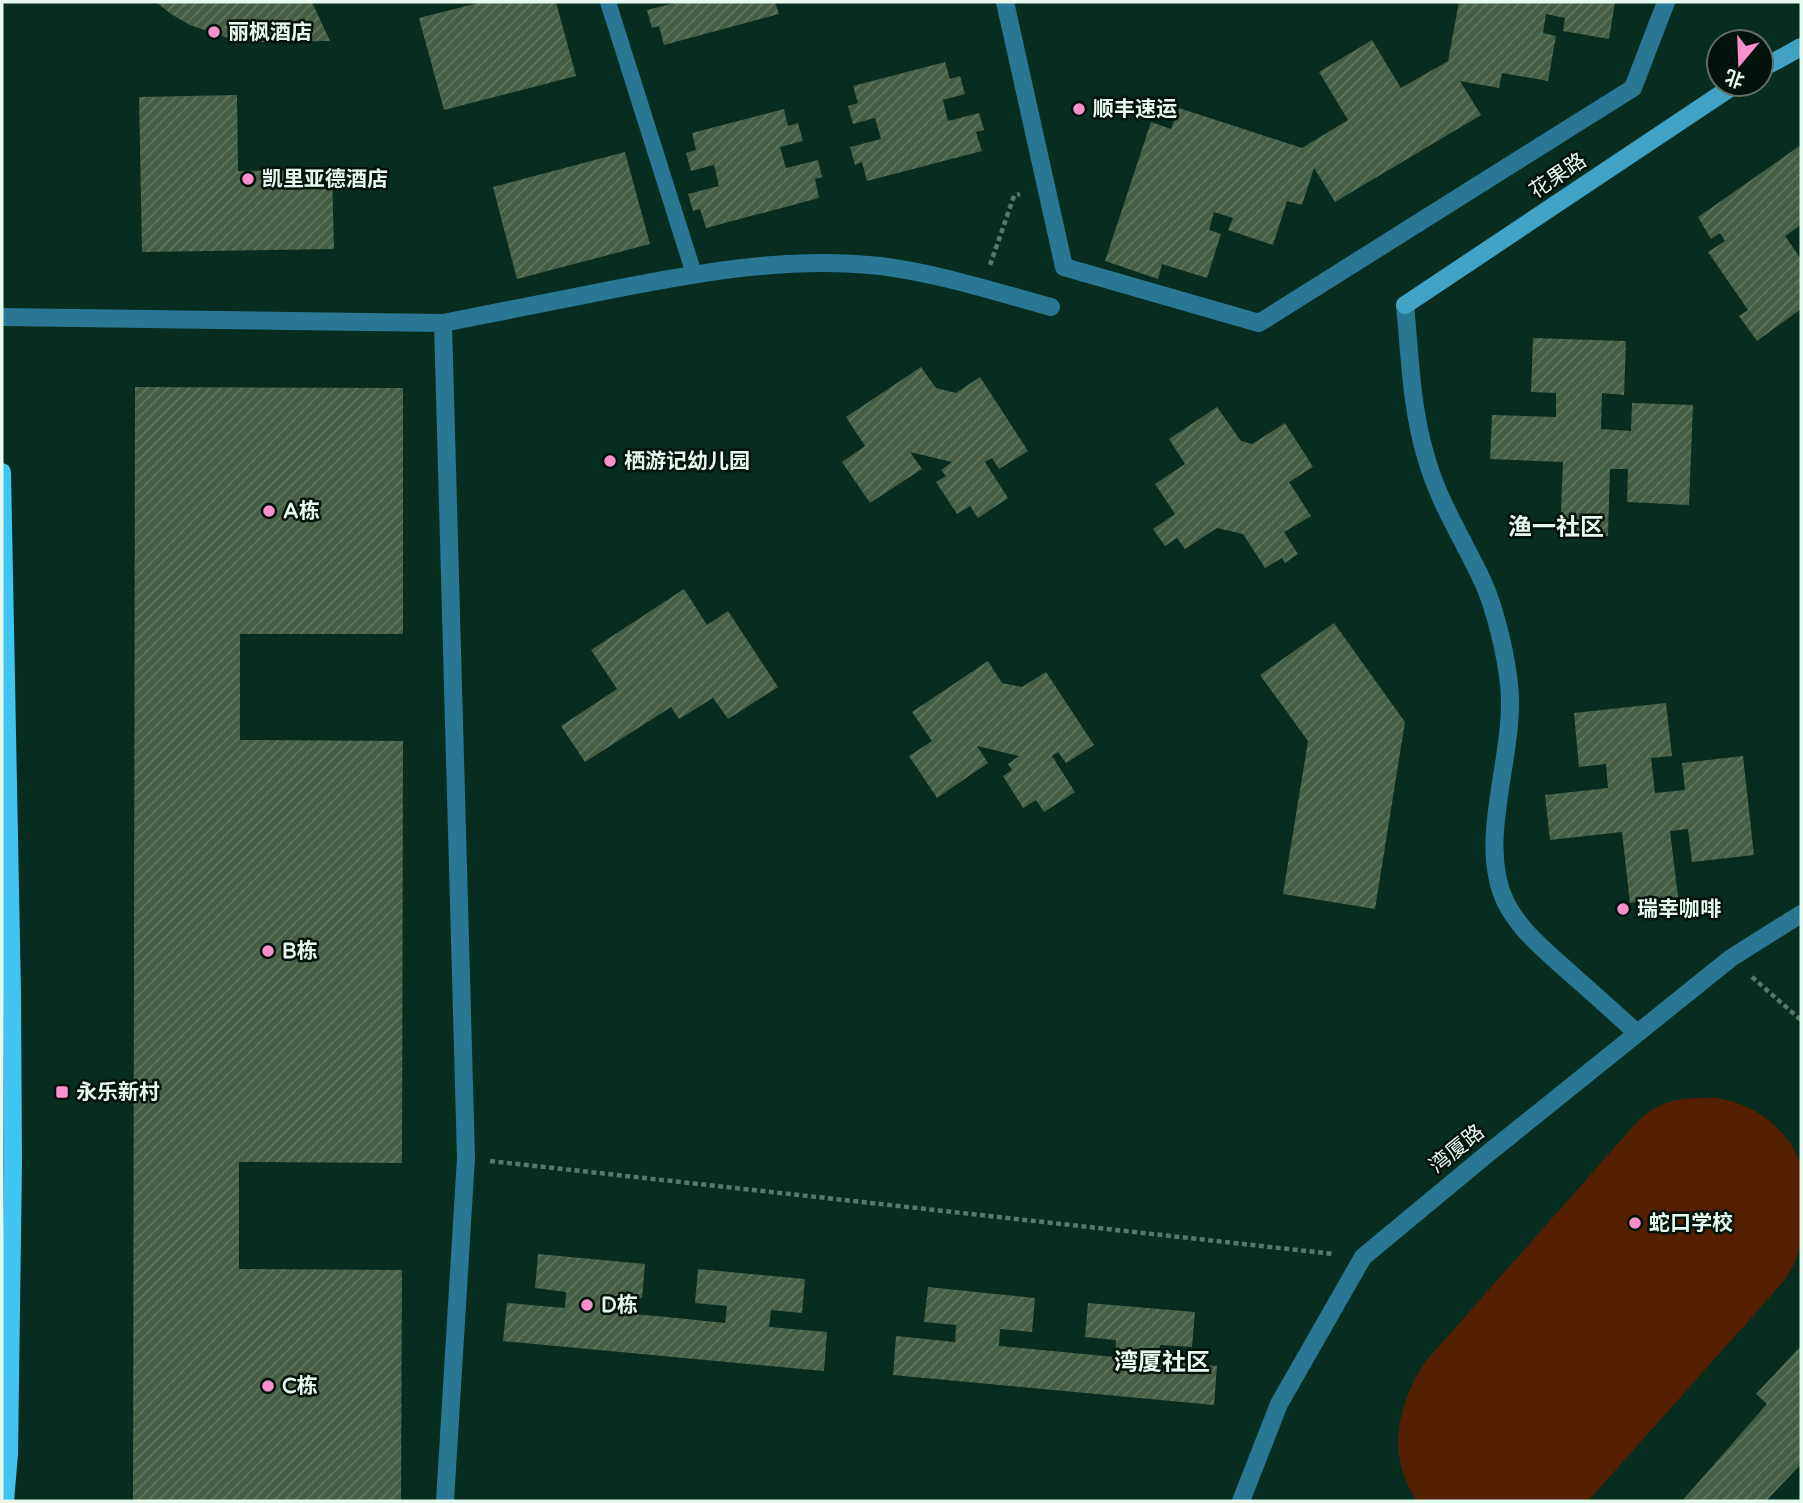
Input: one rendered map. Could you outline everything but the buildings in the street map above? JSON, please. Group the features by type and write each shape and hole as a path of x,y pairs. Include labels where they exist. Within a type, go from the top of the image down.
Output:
{"main road":[{"path":"2,472 13,1163 9,1454 5,1501"}],"street":[{"path":"1005,2 1064,267 1259,323 1633,88 1666,2"},
{"path":"1775,61 1801,47"},
{"name":"花果路","path":"1637,1033 1530,937 1507,905 1496,878 1494,839 1508,736 1509,685 1499,634 1484,584 1438,491 1426,458 1417,420 1405,305 1715,98"},
{"path":"2,317 443,323 694,274 782,264 880,266 923,274 1051,307"},
{"path":"443,323 466,1158 445,1501"},
{"name":"湾厦路","path":"1241,1501 1279,1404 1363,1258 1486,1155 1731,958 1801,914"}],"lane":[{"path":"608,2 694,274"}],"path":[{"path":"982,289 1014,197 1046,186"},
{"path":"1731,958 1801,1020"},
{"path":"466,1158 1363,1258"}],"shaded area":[{"path":"1697,1098 1736,1102 1760,1114 1781,1132 1796,1154 1802,1177 1801,1240 1795,1263 1784,1281 1588,1501 1417,1501 1401,1466 1399,1431 1408,1396 1425,1362 1637,1122 1664,1104"}],"place":[{"name":"丽枫酒店","path":"214,32"},
{"name":"顺丰速运","path":"1079,109"},
{"name":"凯里亚德酒店","path":"248,179"},
{"name":"栖游记幼儿园","path":"610,461"},
{"name":"A栋","path":"269,511"},
{"name":"瑞幸咖啡","path":"1623,909"},
{"name":"B栋","path":"268,951"},
{"name":"永乐新村","path":"62,1092"},
{"name":"蛇口学校","path":"1635,1223"},
{"name":"D栋","path":"587,1305"},
{"name":"C栋","path":"268,1386"}],"district":[{"name":"渔一社区","path":"1556,527"},
{"name":"湾厦社区","path":"1162,1362"}]}
